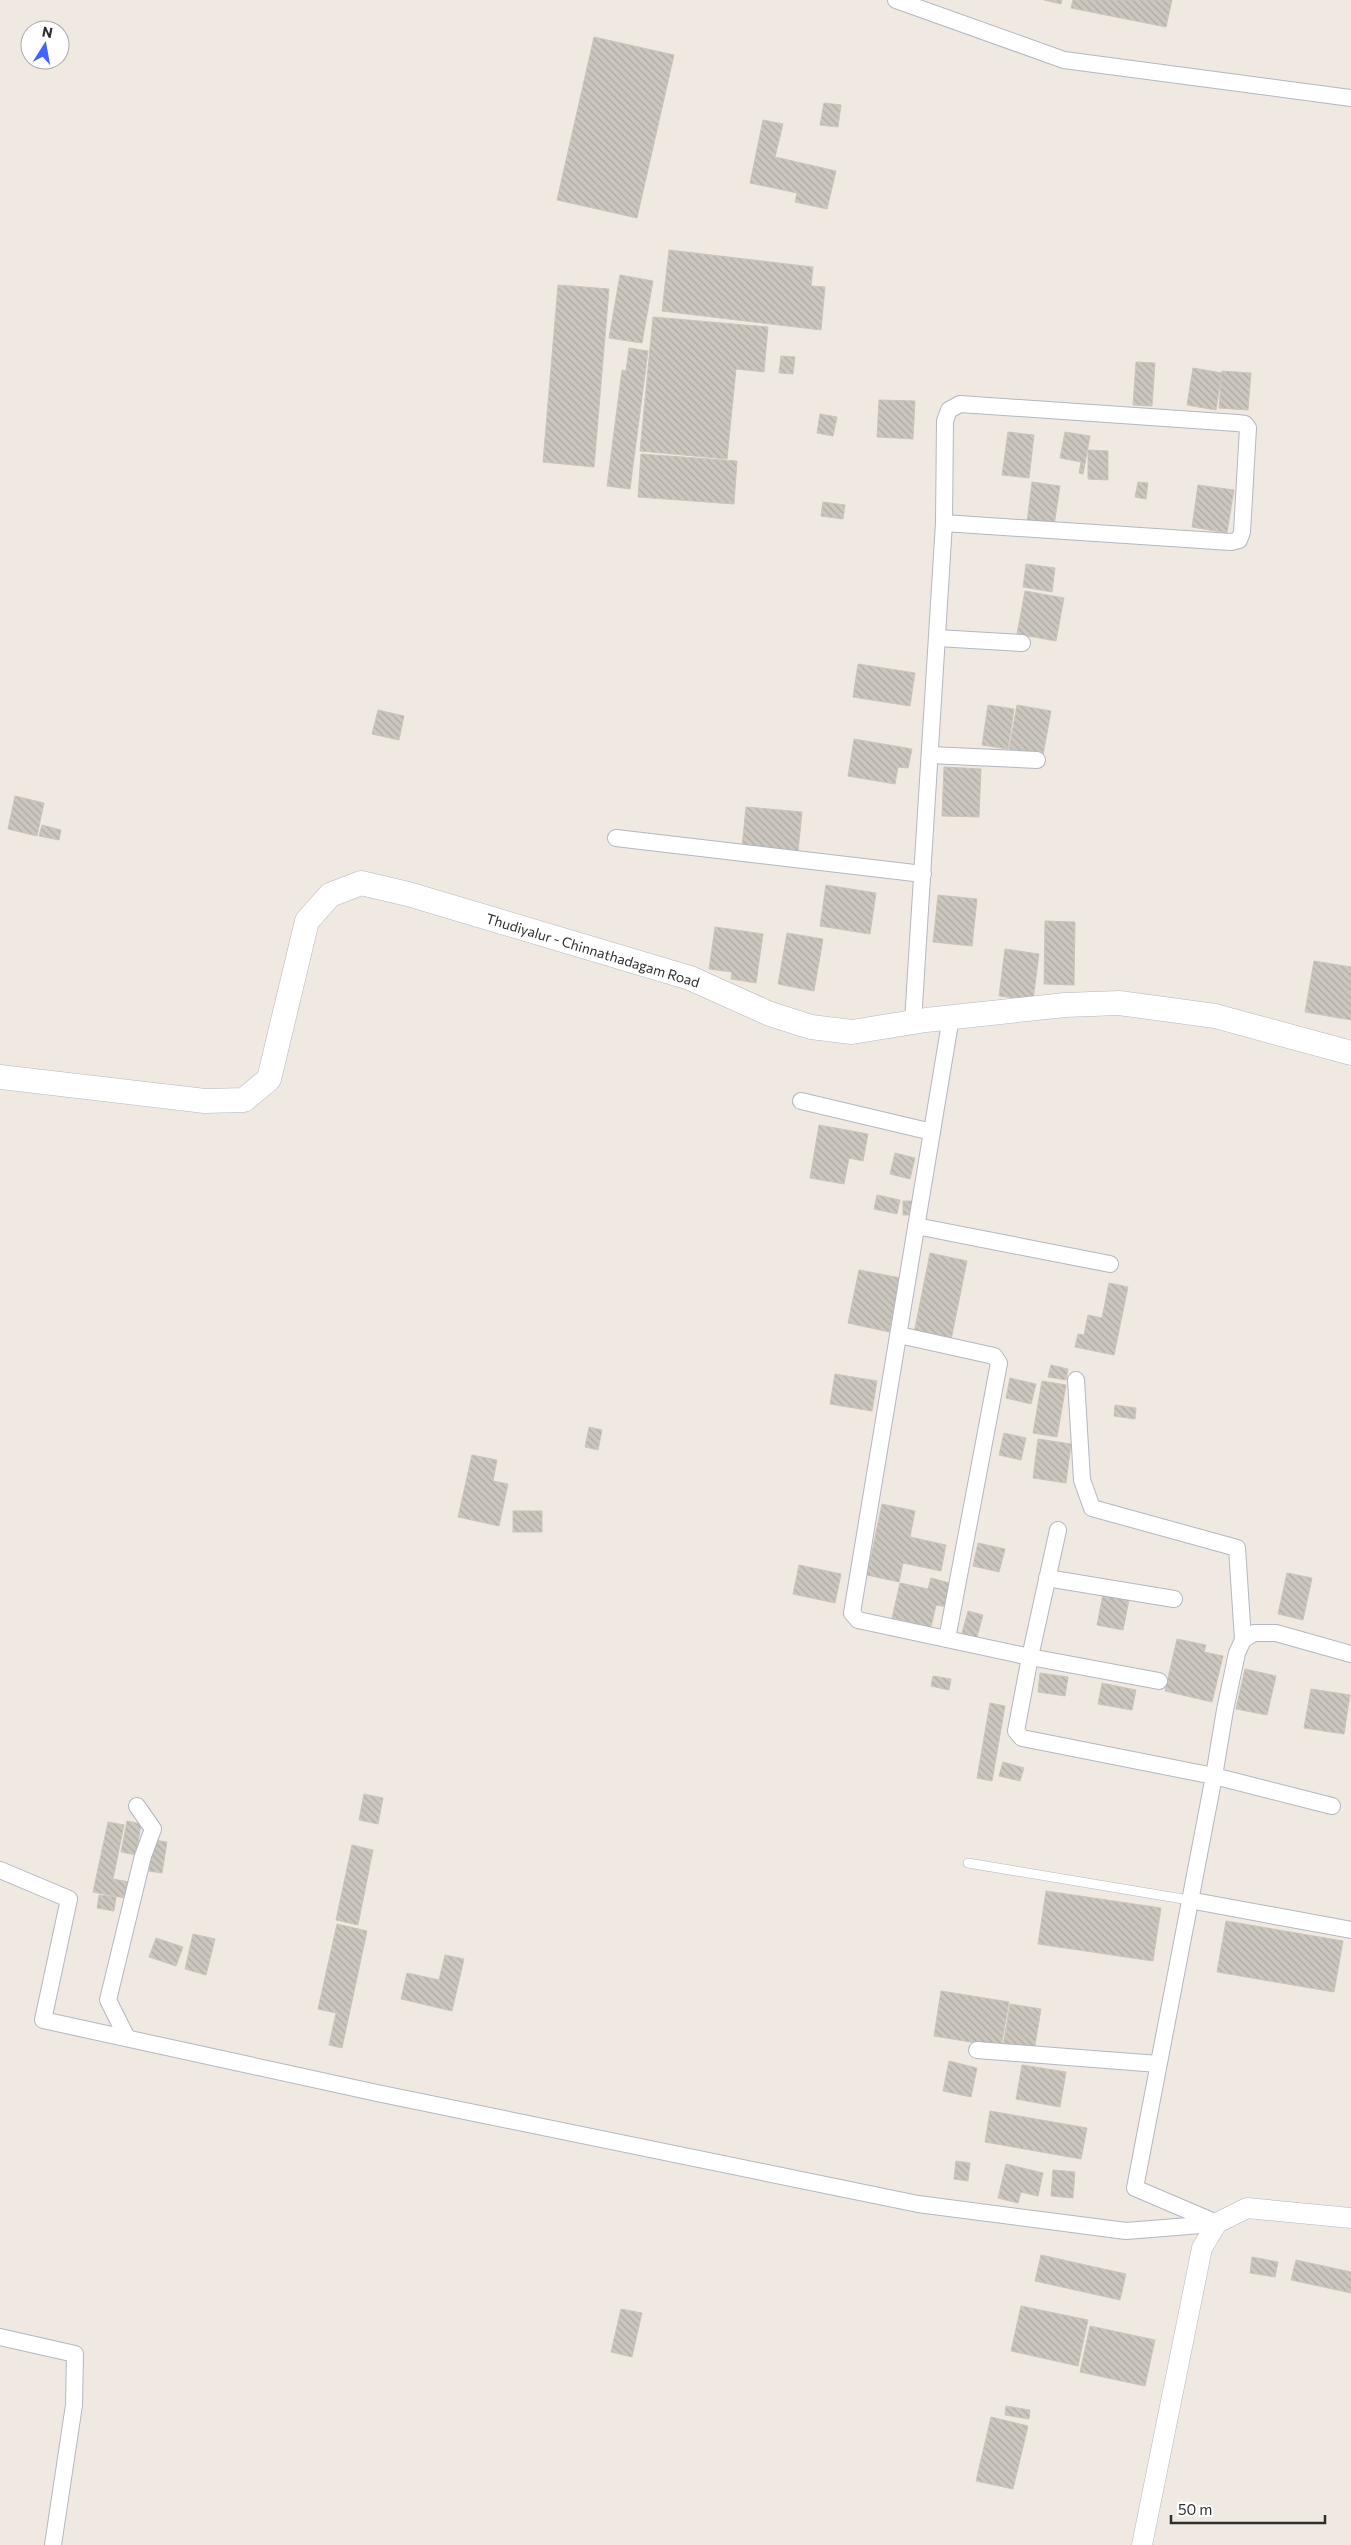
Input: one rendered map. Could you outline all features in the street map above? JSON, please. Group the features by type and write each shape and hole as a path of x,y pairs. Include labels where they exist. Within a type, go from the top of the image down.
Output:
{"main road":[{"name":"Thudiyalur - Chinnathadagam Road","path":"0,1077 205,1101 244,1100 269,1079 307,920 330,895 361,883 408,894 690,978 770,1014 811,1028 852,1032 951,1017 1119,1003 1215,1016 1351,1053"}],"street":[{"path":"896,0 1064,60 1351,98"},
{"path":"913,1022 944,523 945,421 949,410 960,404 1237,423 1245,424 1248,428 1242,532 1239,540 1231,542 944,523"},
{"path":"937,638 1022,643"},
{"path":"930,756 1038,760"},
{"path":"616,838 923,874"},
{"path":"951,1017 852,1613 858,1620 1030,1657 1159,1680"},
{"path":"801,1101 932,1132"},
{"path":"916,1226 1110,1264"},
{"path":"899,1335 994,1356 1000,1363 947,1639"},
{"path":"1076,1380 1082,1480 1092,1508 1237,1548 1243,1640 1237,1653 1224,1710 1214,1776 1135,2188 1218,2223"},
{"path":"1058,1530 1030,1657 1016,1731 1018,1735 1214,1776 1332,1806"},
{"path":"1047,1578 1174,1600"},
{"path":"1243,1640 1254,1633 1276,1633 1351,1654"},
{"path":"127,2038 108,2000 143,1856 153,1829 137,1806"},
{"path":"0,1870 69,1899 43,2020 918,2204 1126,2231 1218,2223 1247,2208 1351,2218"},
{"path":"1189,1900 1351,1930"},
{"path":"977,2050 1158,2064"},
{"path":"1142,2545 1202,2248 1218,2223"},
{"path":"0,2336 75,2354 74,2405 52,2545"}],"lane":[{"path":"968,1863 1189,1900"}],"building":[{"path":"1044,0 1062,0 1061,4"},
{"path":"1073,0 1172,0 1166,27 1071,8"},
{"path":"594,37 674,55 637,218 557,200"},
{"path":"824,103 841,105 838,127 820,125"},
{"path":"763,120 783,124 775,157 836,171 827,209 795,202 797,193 750,183"},
{"path":"669,250 813,267 811,286 825,287 821,330 662,311"},
{"path":"620,275 653,281 642,343 609,338"},
{"path":"558,285 609,289 594,467 543,462"},
{"path":"653,317 768,327 764,372 736,369 727,459 640,451"},
{"path":"629,348 648,351 630,489 607,486 622,370 626,371"},
{"path":"781,356 795,357 793,374 779,373"},
{"path":"1136,362 1155,363 1152,406 1133,405"},
{"path":"1193,368 1222,373 1216,410 1187,405"},
{"path":"1222,371 1251,373 1248,410 1219,408"},
{"path":"879,400 915,401 913,439 877,437"},
{"path":"820,414 837,417 833,436 817,433"},
{"path":"1008,432 1034,435 1029,478 1002,475"},
{"path":"1065,432 1090,436 1083,474 1079,473 1081,462 1060,458"},
{"path":"1088,450 1108,451 1108,480 1088,479"},
{"path":"641,454 737,461 734,504 638,497"},
{"path":"1032,482 1060,486 1054,526 1027,522"},
{"path":"1138,482 1148,483 1146,499 1135,497"},
{"path":"1198,485 1234,490 1227,533 1192,527"},
{"path":"823,502 845,505 843,519 821,516"},
{"path":"1026,564 1055,568 1052,592 1023,587"},
{"path":"1025,591 1064,598 1056,641 1017,634"},
{"path":"858,664 915,673 910,706 853,697"},
{"path":"988,705 1014,709 1008,749 982,745"},
{"path":"1017,705 1051,711 1043,755 1009,749"},
{"path":"378,710 404,716 399,740 372,734"},
{"path":"854,739 912,749 908,768 898,767 895,784 848,776"},
{"path":"944,767 981,769 979,817 942,816"},
{"path":"15,796 44,803 37,836 8,829"},
{"path":"746,807 802,812 798,852 742,847"},
{"path":"42,825 61,830 59,840 39,836"},
{"path":"826,885 876,893 870,934 820,926"},
{"path":"938,895 977,899 972,946 933,942"},
{"path":"1045,921 1075,922 1074,985 1044,984"},
{"path":"715,927 763,934 756,983 731,979 732,972 709,969"},
{"path":"787,933 823,939 814,991 778,984"},
{"path":"1005,949 1039,954 1033,1000 999,996"},
{"path":"1314,961 1351,967 1351,1020 1305,1012"},
{"path":"819,1125 868,1134 863,1161 849,1158 844,1184 810,1178"},
{"path":"895,1153 915,1158 910,1179 890,1174"},
{"path":"877,1195 900,1200 897,1214 874,1209"},
{"path":"903,1201 917,1201 917,1215 903,1215"},
{"path":"930,1253 967,1261 950,1345 913,1338"},
{"path":"859,1270 901,1278 889,1332 848,1323"},
{"path":"1109,1283 1128,1287 1114,1355 1075,1347 1078,1334 1084,1335 1088,1315 1102,1318"},
{"path":"1051,1365 1068,1369 1066,1380 1048,1377"},
{"path":"835,1374 877,1381 872,1411 830,1404"},
{"path":"1010,1378 1036,1384 1031,1404 1006,1398"},
{"path":"1042,1381 1066,1385 1057,1437 1033,1433"},
{"path":"1115,1405 1136,1408 1135,1419 1114,1416"},
{"path":"589,1427 602,1430 598,1450 585,1447"},
{"path":"1004,1433 1026,1438 1021,1460 999,1455"},
{"path":"1038,1439 1071,1444 1066,1483 1033,1478"},
{"path":"472,1455 497,1460 493,1481 508,1484 499,1526 458,1517"},
{"path":"882,1504 915,1511 910,1537 946,1545 941,1571 903,1563 899,1582 867,1575"},
{"path":"513,1511 542,1511 542,1532 513,1532"},
{"path":"978,1543 1005,1549 999,1572 973,1566"},
{"path":"799,1565 841,1574 835,1603 793,1594"},
{"path":"1287,1573 1312,1578 1303,1620 1278,1614"},
{"path":"931,1578 953,1584 948,1607 936,1605 931,1627 892,1618 900,1583 928,1589"},
{"path":"1103,1594 1129,1600 1123,1630 1097,1625"},
{"path":"968,1611 983,1615 977,1637 962,1633"},
{"path":"1177,1639 1206,1645 1204,1652 1223,1656 1212,1702 1165,1691"},
{"path":"1245,1669 1276,1676 1267,1715 1236,1709"},
{"path":"1040,1673 1068,1677 1065,1696 1038,1692"},
{"path":"933,1676 951,1679 949,1690 931,1686"},
{"path":"1102,1683 1136,1690 1132,1710 1098,1704"},
{"path":"1311,1689 1350,1695 1344,1734 1304,1728"},
{"path":"990,1703 1005,1706 992,1781 977,1778"},
{"path":"1003,1762 1024,1768 1020,1781 999,1776"},
{"path":"364,1794 383,1798 378,1824 359,1820"},
{"path":"127,1821 141,1824 136,1855 121,1852"},
{"path":"108,1822 124,1825 113,1879 129,1882 125,1898 93,1892"},
{"path":"154,1840 167,1842 162,1873 149,1871"},
{"path":"352,1845 373,1850 358,1925 336,1920"},
{"path":"1046,1891 1161,1908 1153,1961 1038,1944"},
{"path":"99,1895 116,1897 114,1911 97,1908"},
{"path":"1226,1921 1343,1941 1334,1992 1217,1972"},
{"path":"337,1924 367,1931 342,2048 329,2045 336,2013 318,2009"},
{"path":"193,1934 215,1939 206,1975 185,1969"},
{"path":"156,1938 183,1947 176,1966 149,1957"},
{"path":"445,1955 464,1959 452,2011 401,1999 407,1973 439,1980"},
{"path":"941,1991 1009,2002 1001,2047 934,2036"},
{"path":"1010,2004 1041,2009 1034,2051 1003,2046"},
{"path":"949,2061 977,2068 971,2097 943,2091"},
{"path":"1022,2065 1066,2072 1060,2107 1016,2099"},
{"path":"990,2111 1087,2128 1081,2159 985,2142"},
{"path":"956,2161 970,2163 968,2181 954,2179"},
{"path":"1006,2164 1043,2173 1038,2196 1021,2192 1018,2203 998,2198"},
{"path":"1053,2170 1075,2172 1073,2198 1051,2196"},
{"path":"1041,2255 1126,2274 1120,2300 1035,2281"},
{"path":"1252,2257 1278,2262 1275,2277 1250,2273"},
{"path":"1296,2260 1351,2272 1351,2293 1291,2280"},
{"path":"1021,2306 1088,2320 1078,2366 1011,2351"},
{"path":"621,2309 642,2313 632,2357 611,2352"},
{"path":"1090,2326 1155,2340 1145,2386 1080,2372"},
{"path":"1006,2406 1030,2410 1029,2419 1005,2415"},
{"path":"991,2417 1028,2426 1013,2489 976,2481"}]}
